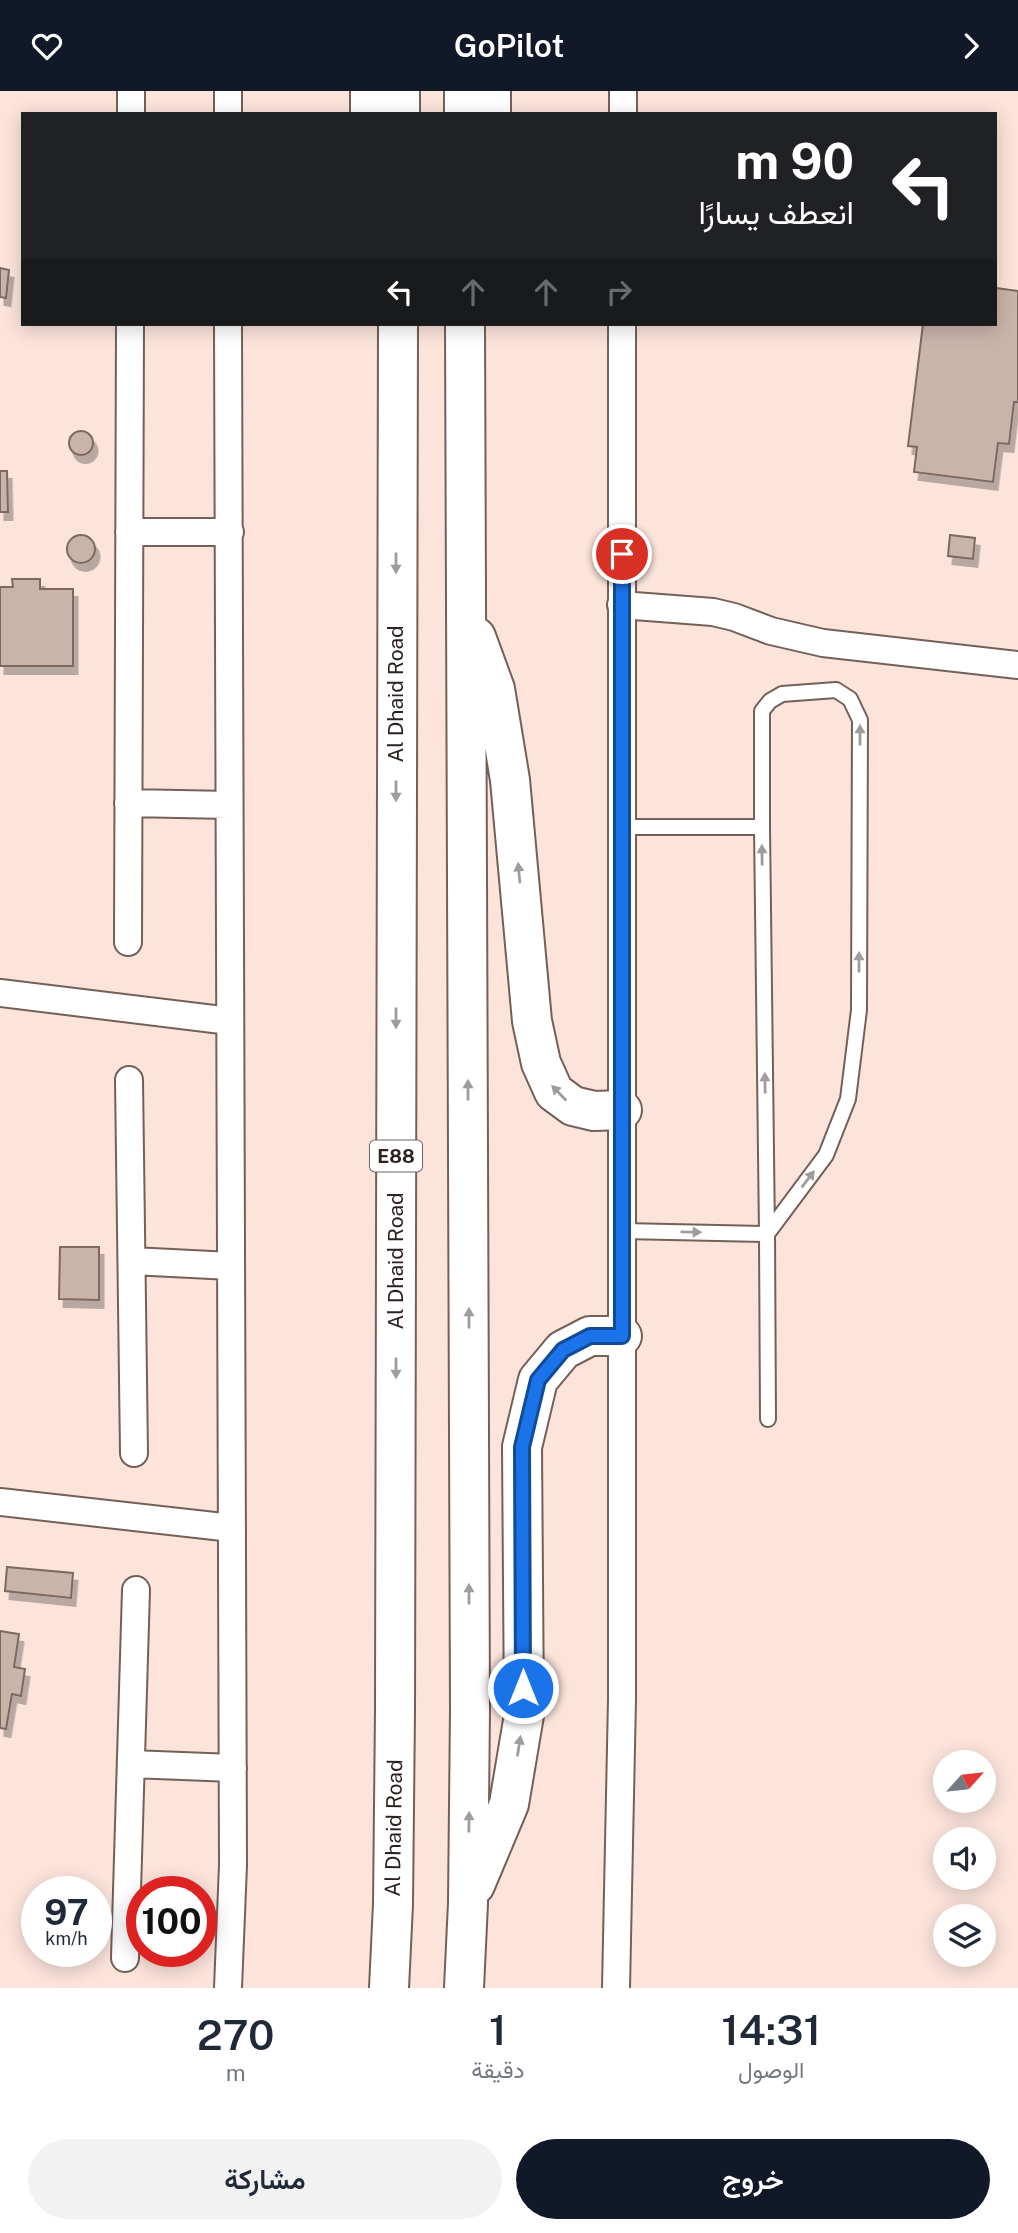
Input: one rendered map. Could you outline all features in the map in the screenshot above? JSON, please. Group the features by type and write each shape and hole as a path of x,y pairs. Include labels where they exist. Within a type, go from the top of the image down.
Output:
{"highway":[{"path":"370,91 370,112"},
{"path":"400,91 400,112"},
{"path":"464,91 464,112"},
{"path":"491,91 491,112"},
{"path":"377,326 396,518"},
{"name":"Al Dhaid Road","path":"389,1988 396,1710 398,326"},
{"path":"464,1988 468,1903 470,1681 465,326"},
{"path":"466,521 488,326"},
{"path":"466,609 495,689 508,767 532,1021 541,1063 554,1092 573,1106 594,1111 622,1110"},
{"path":"468,1903 509,1804 524,1714 522,1447 538,1380 563,1350 590,1336 622,1336"}],"street":[{"path":"131,91 131,112"},
{"path":"228,91 228,112"},
{"path":"623,91 623,112"},
{"path":"128,942 130,326"},
{"path":"228,326 233,1865 228,1988"},
{"path":"616,1988 622,1699 622,326"},
{"path":"129,532 230,532"},
{"path":"621,605 713,612 771,631 823,643 1018,665"},
{"path":"128,803 229,805"},
{"path":"0,993 230,1021"},
{"path":"129,1080 134,1453"},
{"path":"132,1261 231,1266"},
{"path":"0,1502 232,1528"},
{"path":"125,1958 136,1590"},
{"path":"131,1764 233,1768"}],"lane":[{"path":"768,1234 826,1155 848,1099 859,1010 860,720 850,699 836,690 782,694 770,701 762,711 768,1419"},
{"path":"622,827 762,827"},
{"path":"623,1231 768,1234"}],"building":[{"path":"0,268 9,270 6,298 0,297"},
{"path":"997,288 1018,291 1018,402 1014,402 1009,444 998,443 993,482 914,472 917,447 908,446 923,326 997,326"},
{"path":"81,431 90,434 93,443 90,452 81,455 72,452 69,443 72,434"},
{"path":"0,471 7,471 8,512 0,512"},
{"path":"81,535 91,539 95,549 91,559 81,563 71,559 67,549 71,539"},
{"path":"950,535 975,538 973,559 948,556"},
{"path":"12,579 40,579 40,589 73,589 73,666 0,666 0,587 13,587"},
{"path":"60,1247 99,1247 99,1300 59,1299"},
{"path":"7,1567 73,1573 71,1598 5,1591"},
{"path":"0,1631 19,1634 14,1667 25,1669 21,1696 12,1694 6,1729 0,1728"}],"route":[{"path":"523,1688 522,1447 538,1380 563,1350 590,1336 622,1336 622,554"}]}
